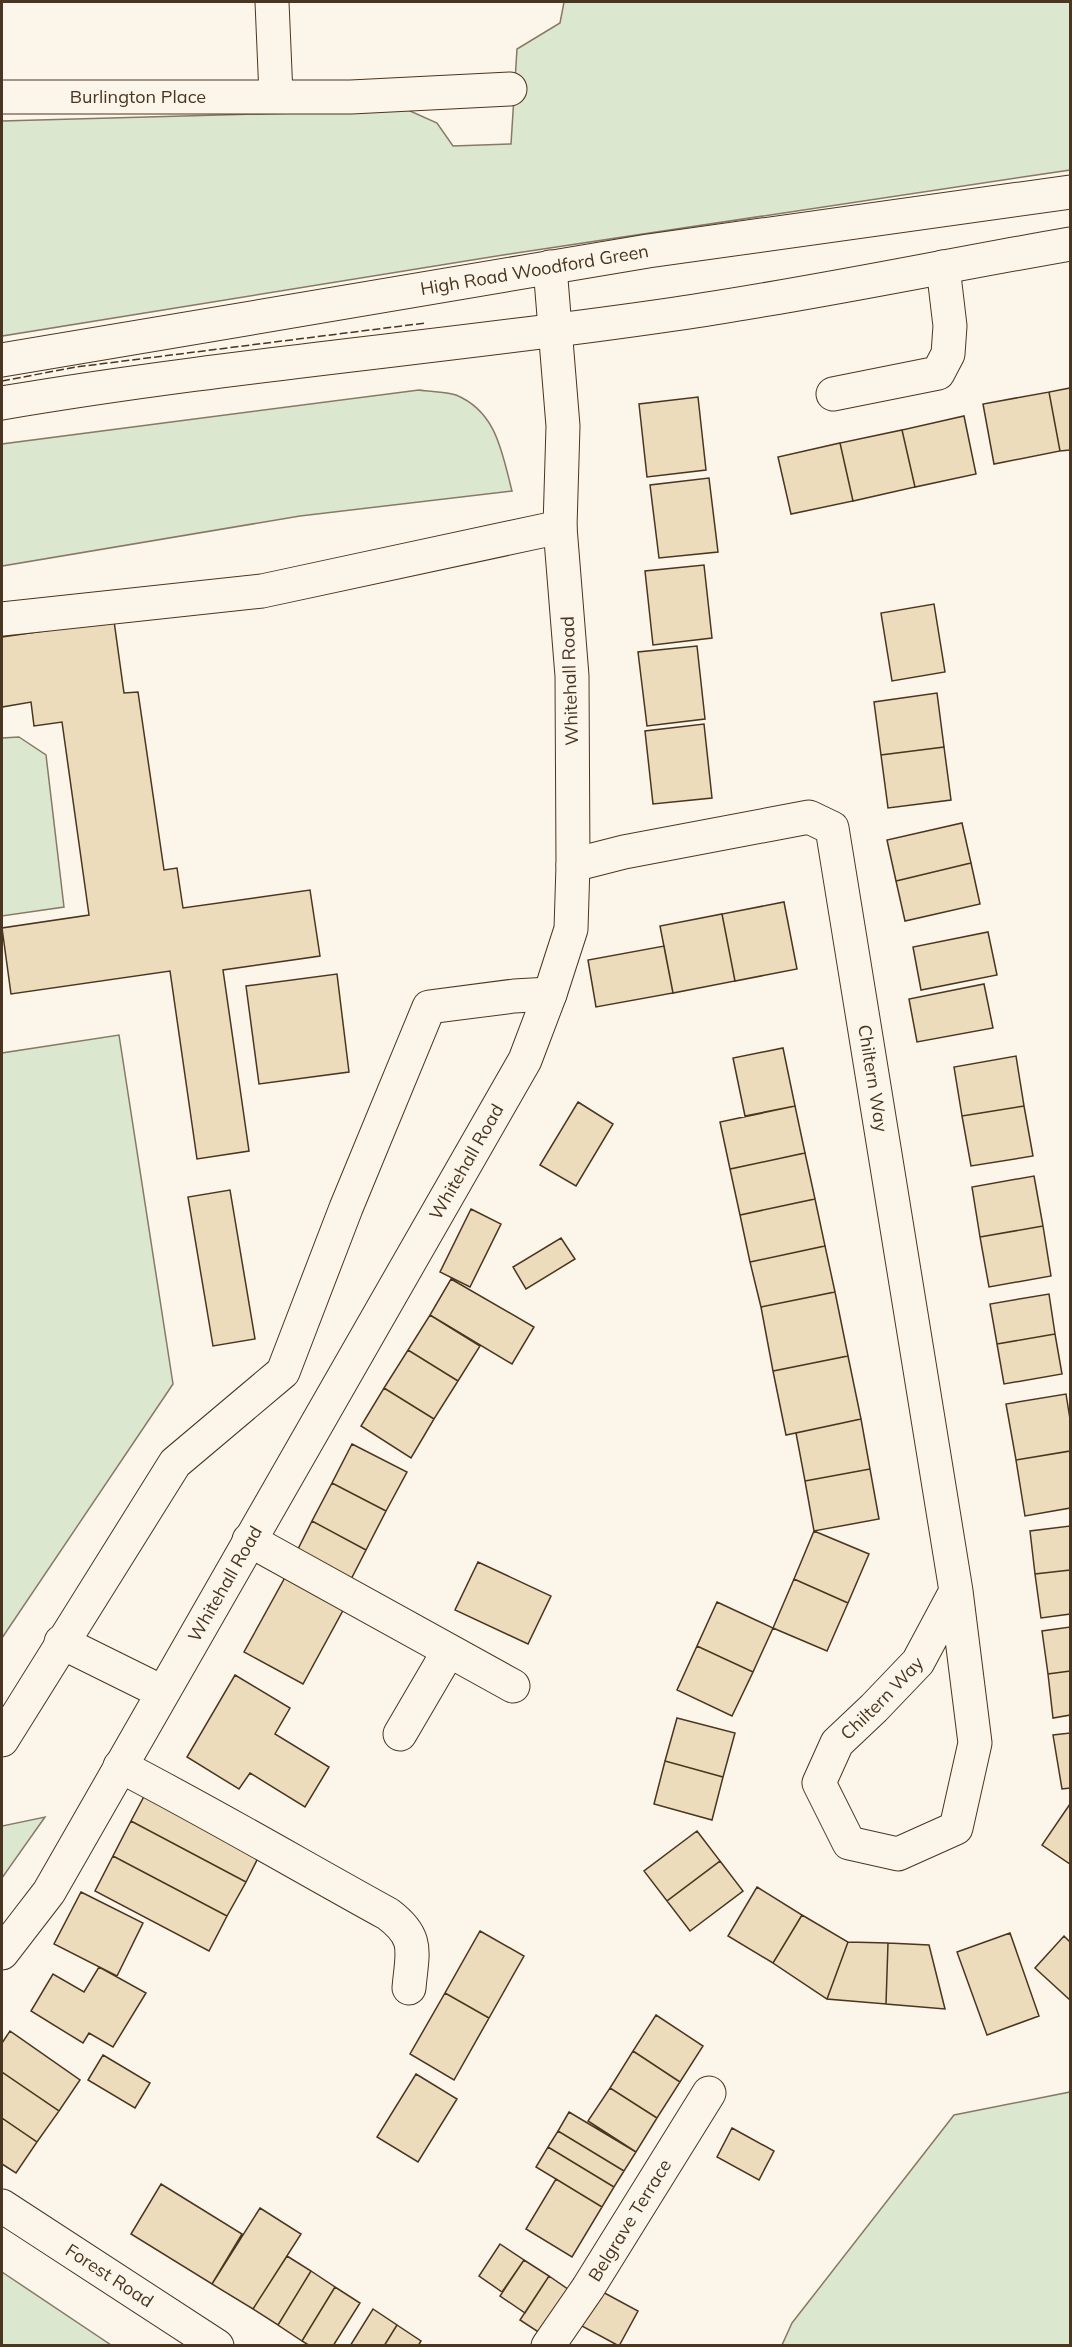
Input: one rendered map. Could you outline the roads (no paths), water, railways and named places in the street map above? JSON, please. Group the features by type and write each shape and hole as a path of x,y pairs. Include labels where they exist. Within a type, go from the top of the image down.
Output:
{"main road":[{"path":"272,2 276,95"},
{"name":"Burlington Place","path":"2,97 139,98 276,95 351,97 510,89"},
{"name":"High Road Woodford Green","path":"2,360 648,251 1071,192"},
{"path":"2,403 259,365 555,330 806,293 1071,244"},
{"name":"Whitehall Road","path":"2,1953 49,1892 525,1060 550,994 571,929 573,865 572,676 560,527 564,426 550,267"},
{"path":"833,394 938,373 948,354 950,326 943,267"},
{"path":"2,619 262,591 560,527"},
{"name":"Chiltern Way","path":"573,865 624,852 808,817 832,828 956,1591 975,1743 956,1828 898,1854 849,1844 819,1784 837,1743 918,1662 956,1591"},
{"path":"2,1740 61,1642 175,1463 284,1372 346,1208 429,1008 514,996 550,994"},
{"path":"249,1540 513,1686"},
{"path":"61,1642 162,1692"},
{"path":"400,1734 448,1652"},
{"path":"120,1766 194,1804 388,1914 403,1925 411,1937 409,1988"},
{"name":"Belgrave Terrace","path":"548,2346 588,2288 708,2093"},
{"name":"Forest Road","path":"2,2206 217,2346"}]}
